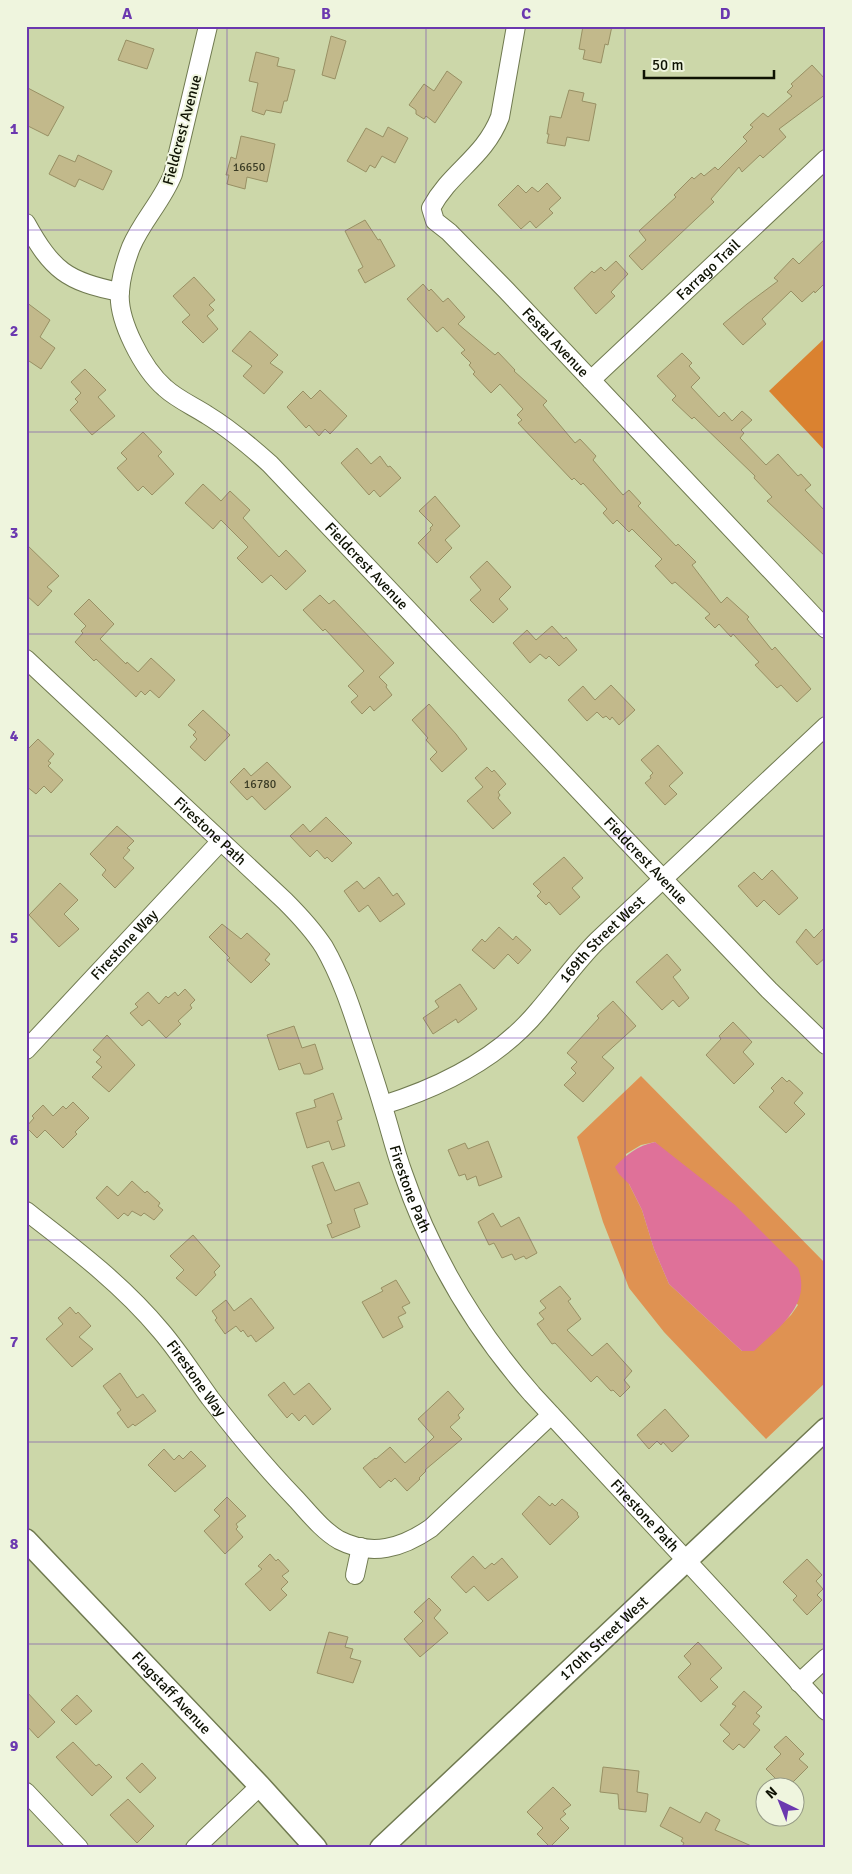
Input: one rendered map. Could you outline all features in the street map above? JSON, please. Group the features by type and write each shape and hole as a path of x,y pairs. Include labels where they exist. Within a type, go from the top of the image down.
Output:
{"street":[{"name":"Fieldcrest Avenue","path":"208,26 173,174 167,189 131,246 120,292 124,319 140,358 166,389 230,430 270,464 663,879 826,1045"},
{"name":"Festal Avenue","path":"516,26 503,102 495,131 486,145 438,195 431,208 435,221 449,232 500,283 826,629"},
{"name":"Farrago Trail","path":"591,380 826,159"},
{"path":"26,224 44,253 71,278 84,284 120,292"},
{"name":"Firestone Path","path":"26,659 305,921 323,946 338,973 383,1105 402,1172 424,1231 455,1291 509,1368 826,1711"},
{"name":"169th Street West","path":"383,1105 436,1086 488,1057 500,1047 537,1013 577,961 826,726"},
{"name":"Firestone Way","path":"26,1050 221,841"},
{"name":"Firestone Way","path":"26,1210 87,1258 140,1306 163,1333 234,1429 320,1525 339,1540 361,1548 380,1549 398,1546 423,1534 551,1415"},
{"name":"170th Street West","path":"381,1848 826,1429"},
{"name":"Flagstaff Avenue","path":"26,1540 260,1786 316,1848"},
{"path":"355,1575 361,1548"},
{"path":"799,1683 826,1658"},
{"path":"195,1848 260,1786"},
{"path":"26,1792 79,1848"}],"shaded area":[{"path":"826,337 826,452 769,391"},
{"path":"641,1076 826,1264 826,1382 766,1439 664,1332 629,1288 603,1222 577,1137","holes":["655,1142 798,1305 791,1315 754,1350 742,1351 669,1284 654,1249 642,1210 629,1184 626,1154 641,1145"]},
{"path":"655,1142 735,1205 798,1268 801,1281 797,1304 782,1324 754,1351 742,1351 669,1284 654,1249 642,1210 629,1184 615,1167 633,1151"}],"building":[{"path":"583,26 612,26 608,45 605,44 601,63 583,59 585,50 579,49"},
{"path":"331,36 346,41 335,79 322,75"},
{"path":"126,40 154,49 147,69 118,60"},
{"path":"256,52 279,58 277,66 295,70 287,101 284,101 281,113 266,110 264,115 252,111 258,83 249,81"},
{"path":"812,65 826,80 826,94 779,129 786,137 763,158 760,155 742,172 739,167 711,199 714,202 642,270 629,256 646,240 639,231 676,197 674,195 692,177 694,179 701,173 704,176 715,167 718,170 747,141 743,137 753,127 750,125 763,113 768,117 792,96 787,92 793,86 791,84"},
{"path":"447,71 462,82 435,123 426,116 424,119 416,114 416,110 409,105 424,84 434,91"},
{"path":"26,87 64,107 48,136 26,125"},
{"path":"569,90 584,93 582,101 596,104 589,141 567,137 565,146 547,143 550,116 561,118"},
{"path":"388,127 408,138 395,163 382,156 375,168 370,165 366,172 347,161 366,128 383,137"},
{"path":"241,136 275,144 267,182 247,177 245,189 227,184 229,175 226,175 231,157 236,159"},
{"path":"59,155 75,162 78,155 112,171 103,190 79,179 75,187 49,174"},
{"path":"547,183 561,198 549,209 553,213 536,228 530,221 521,229 498,205 518,185 526,193 532,187 538,192"},
{"path":"365,220 378,240 380,239 395,266 365,283 358,270 363,267 345,231"},
{"path":"826,238 826,282 802,302 791,291 762,319 766,324 743,345 723,324 778,281 774,278 793,258 799,264"},
{"path":"616,261 628,274 611,292 615,296 596,314 574,288 592,271 594,273 601,267 605,271"},
{"path":"194,277 215,300 209,305 214,310 207,316 218,329 203,343 182,322 190,315 173,296"},
{"path":"423,284 429,291 431,289 443,302 448,298 465,317 458,324 495,355 498,352 514,371 547,401 543,405 575,443 580,439 596,456 593,460 623,495 629,490 641,503 638,506 676,546 678,544 696,562 692,565 721,603 727,597 749,617 747,619 772,650 775,647 811,689 797,702 781,685 777,688 755,665 759,662 733,634 731,637 719,624 715,628 705,618 710,614 675,582 672,584 655,566 662,559 632,529 629,532 617,520 613,524 603,513 607,509 583,483 581,485 574,478 572,480 518,423 522,420 517,415 523,409 500,384 491,393 473,374 475,372 469,365 471,363 461,353 465,350 443,327 437,332 407,299"},
{"path":"26,302 50,320 40,337 55,348 41,369 26,359"},
{"path":"250,331 278,355 270,363 283,372 264,394 243,376 252,366 232,351"},
{"path":"682,353 692,363 689,366 700,378 691,387 719,417 724,412 732,421 742,411 752,420 741,430 744,433 740,438 766,465 778,454 798,476 801,474 811,485 805,490 826,512 826,557 767,501 772,497 754,478 755,476 694,417 692,419 672,400 676,396 657,376"},
{"path":"85,369 106,390 98,397 115,416 92,435 70,410 78,402 75,399 81,393 71,382"},
{"path":"320,390 347,416 330,434 325,429 319,436 309,425 306,428 287,407 303,391 311,399"},
{"path":"143,432 162,452 158,456 174,474 152,495 143,486 138,491 117,468 127,459 121,453"},
{"path":"357,448 371,464 380,456 388,467 390,466 401,478 380,497 374,490 369,495 341,463"},
{"path":"203,484 221,501 230,491 250,510 243,518 279,557 286,550 306,571 286,590 271,575 262,583 237,558 248,547 221,520 213,529 185,503"},
{"path":"435,496 460,526 445,540 452,548 437,563 418,543 431,530 430,528 433,525 419,511"},
{"path":"26,544 59,576 47,587 52,591 38,606 26,595"},
{"path":"487,561 511,587 499,599 508,609 493,623 470,600 481,590 470,577"},
{"path":"320,595 329,604 334,600 394,663 379,677 387,685 386,687 392,695 374,711 370,706 362,714 351,702 358,696 348,686 364,671 325,629 323,631 303,610"},
{"path":"89,599 114,624 100,639 126,664 127,662 138,672 151,658 175,680 159,698 150,690 145,695 141,691 136,697 75,642 86,626 74,614"},
{"path":"552,626 564,639 566,637 577,650 559,666 549,656 546,659 540,654 530,663 513,643 527,630 536,640"},
{"path":"611,685 635,710 619,725 612,717 610,720 606,716 603,718 597,712 587,721 568,700 583,686 595,700"},
{"path":"429,704 467,749 442,772 430,759 437,752 426,740 428,738 412,720"},
{"path":"203,710 230,735 205,761 190,747 197,739 193,735 196,732 188,725"},
{"path":"38,739 54,754 48,761 51,763 48,766 63,780 51,793 44,786 36,794 26,786 26,751"},
{"path":"658,745 683,773 669,786 677,794 665,805 645,783 651,778 650,776 653,773 641,760"},
{"path":"267,762 291,787 265,810 252,796 247,800 230,782 244,768 251,776"},
{"path":"487,767 492,772 494,770 506,784 498,792 500,795 498,798 511,813 493,829 467,801 483,787 475,778"},
{"path":"326,817 352,843 332,862 327,857 325,859 317,850 310,857 290,836 303,824 310,832"},
{"path":"117,826 134,841 127,848 130,850 123,858 134,868 115,888 102,875 106,870 90,854"},
{"path":"564,857 583,878 572,888 580,897 560,915 549,902 546,905 537,896 541,892 533,884"},
{"path":"772,870 798,898 779,915 764,900 757,907 738,886 754,872 762,880"},
{"path":"379,877 393,896 397,893 405,904 380,922 368,905 359,912 344,891 357,881 364,889"},
{"path":"60,883 78,900 64,914 79,929 59,947 29,915"},
{"path":"222,924 241,939 247,933 270,954 265,960 270,964 251,983 227,960 230,958 209,937"},
{"path":"826,926 826,957 817,965 796,942 806,929 814,938"},
{"path":"499,927 513,940 516,936 531,950 518,964 508,954 494,969 472,950 482,939 485,942"},
{"path":"667,954 681,970 673,977 689,998 679,1007 673,1000 662,1010 636,982"},
{"path":"460,984 477,1009 458,1023 456,1019 433,1034 423,1018 439,1007 435,1001"},
{"path":"185,989 195,1000 190,1005 192,1008 178,1021 181,1024 166,1038 149,1020 142,1026 130,1013 138,1007 135,1004 148,992 159,1004 166,996 168,998 175,992 178,996"},
{"path":"613,1001 636,1026 602,1057 614,1068 583,1102 564,1085 576,1073 571,1068 577,1062 567,1053 599,1018 597,1016"},
{"path":"733,1022 752,1042 743,1052 754,1064 734,1084 706,1055 721,1039 719,1036"},
{"path":"294,1026 302,1048 315,1044 323,1069 310,1074 304,1074 300,1063 279,1070 267,1035"},
{"path":"107,1035 135,1065 109,1092 92,1077 102,1067 96,1062 101,1057 93,1050"},
{"path":"782,1077 787,1082 789,1080 803,1093 794,1103 805,1114 786,1133 759,1107 774,1091 771,1088"},
{"path":"333,1093 342,1119 337,1121 345,1146 332,1150 329,1141 307,1148 296,1113 316,1107 314,1100"},
{"path":"73,1102 89,1118 63,1148 45,1130 37,1138 26,1127 34,1118 32,1116 43,1105 53,1116 63,1106 66,1109"},
{"path":"488,1141 502,1177 479,1186 476,1176 467,1180 465,1174 459,1176 448,1150 465,1143 468,1149"},
{"path":"323,1162 335,1191 359,1182 368,1204 354,1209 360,1227 332,1238 327,1225 332,1223 312,1166"},
{"path":"132,1181 160,1203 158,1206 163,1210 154,1220 144,1213 141,1216 132,1211 128,1216 124,1213 118,1219 96,1198 107,1186 118,1196"},
{"path":"493,1213 501,1227 519,1217 537,1253 526,1259 524,1256 515,1260 512,1254 502,1258 494,1243 489,1245 478,1222"},
{"path":"193,1235 220,1266 214,1272 216,1275 196,1296 176,1278 184,1270 170,1256"},
{"path":"396,1280 410,1303 402,1307 406,1313 398,1317 403,1327 383,1338 362,1302 383,1291 381,1288"},
{"path":"560,1286 571,1299 568,1301 581,1319 567,1330 592,1356 607,1343 632,1371 624,1380 630,1387 620,1397 613,1390 611,1391 597,1376 591,1382 555,1343 552,1344 537,1324 544,1319 539,1313 546,1308 540,1301"},
{"path":"251,1298 274,1328 256,1342 251,1335 248,1337 243,1330 241,1332 236,1326 225,1334 215,1320 217,1318 212,1311 226,1300 234,1311"},
{"path":"70,1307 76,1314 78,1312 91,1326 79,1337 93,1349 72,1367 46,1339 63,1324 58,1318"},
{"path":"120,1373 137,1398 143,1394 156,1411 135,1426 133,1424 128,1428 117,1413 121,1410 103,1386"},
{"path":"284,1382 294,1395 309,1383 331,1409 313,1425 305,1415 299,1421 292,1413 287,1418 268,1395"},
{"path":"448,1391 464,1409 458,1415 460,1418 450,1427 462,1439 425,1470 420,1479 407,1491 395,1478 391,1482 389,1480 380,1488 363,1468 390,1447 405,1463 429,1442 434,1437 418,1419"},
{"path":"665,1409 689,1436 672,1452 663,1442 661,1445 657,1441 649,1449 637,1435"},
{"path":"164,1449 174,1460 179,1455 183,1459 191,1451 206,1466 175,1492 148,1465"},
{"path":"539,1496 550,1506 552,1503 555,1506 562,1499 578,1513 579,1517 550,1545 522,1514"},
{"path":"227,1497 246,1516 236,1524 238,1527 236,1529 243,1537 225,1554 204,1531 220,1516 214,1510"},
{"path":"270,1554 276,1561 278,1559 289,1571 282,1576 288,1582 281,1589 287,1595 270,1611 245,1584 262,1569 258,1566"},
{"path":"473,1556 485,1569 492,1563 494,1565 502,1558 518,1577 488,1601 474,1586 466,1593 451,1577"},
{"path":"807,1559 822,1575 816,1581 823,1589 817,1595 822,1600 807,1615 793,1600 797,1596 783,1582"},
{"path":"429,1598 441,1610 434,1618 448,1633 420,1657 404,1639 423,1621 414,1612"},
{"path":"329,1632 348,1637 345,1647 353,1649 350,1658 361,1661 353,1683 317,1673"},
{"path":"698,1642 722,1668 710,1679 718,1687 701,1702 678,1677 691,1664 684,1656"},
{"path":"26,1691 55,1722 38,1738 26,1725"},
{"path":"744,1691 762,1707 756,1713 760,1716 753,1724 760,1730 744,1748 739,1744 733,1750 723,1741 730,1734 720,1725 736,1706 732,1704"},
{"path":"77,1695 92,1711 76,1725 61,1710"},
{"path":"786,1736 804,1754 799,1759 808,1767 799,1776 773,1776 766,1769 781,1754 774,1747"},
{"path":"73,1742 96,1766 99,1764 112,1777 92,1796 56,1757"},
{"path":"142,1763 156,1778 140,1793 126,1778"},
{"path":"603,1767 639,1771 637,1792 648,1794 646,1812 619,1809 618,1794 600,1792"},
{"path":"553,1787 571,1805 563,1811 566,1814 560,1819 569,1828 550,1847 537,1834 543,1828 527,1812"},
{"path":"128,1799 154,1826 137,1843 110,1815"},
{"path":"670,1807 700,1823 706,1812 720,1820 715,1830 756,1848 681,1848 684,1843 681,1841 683,1838 660,1826"}]}
